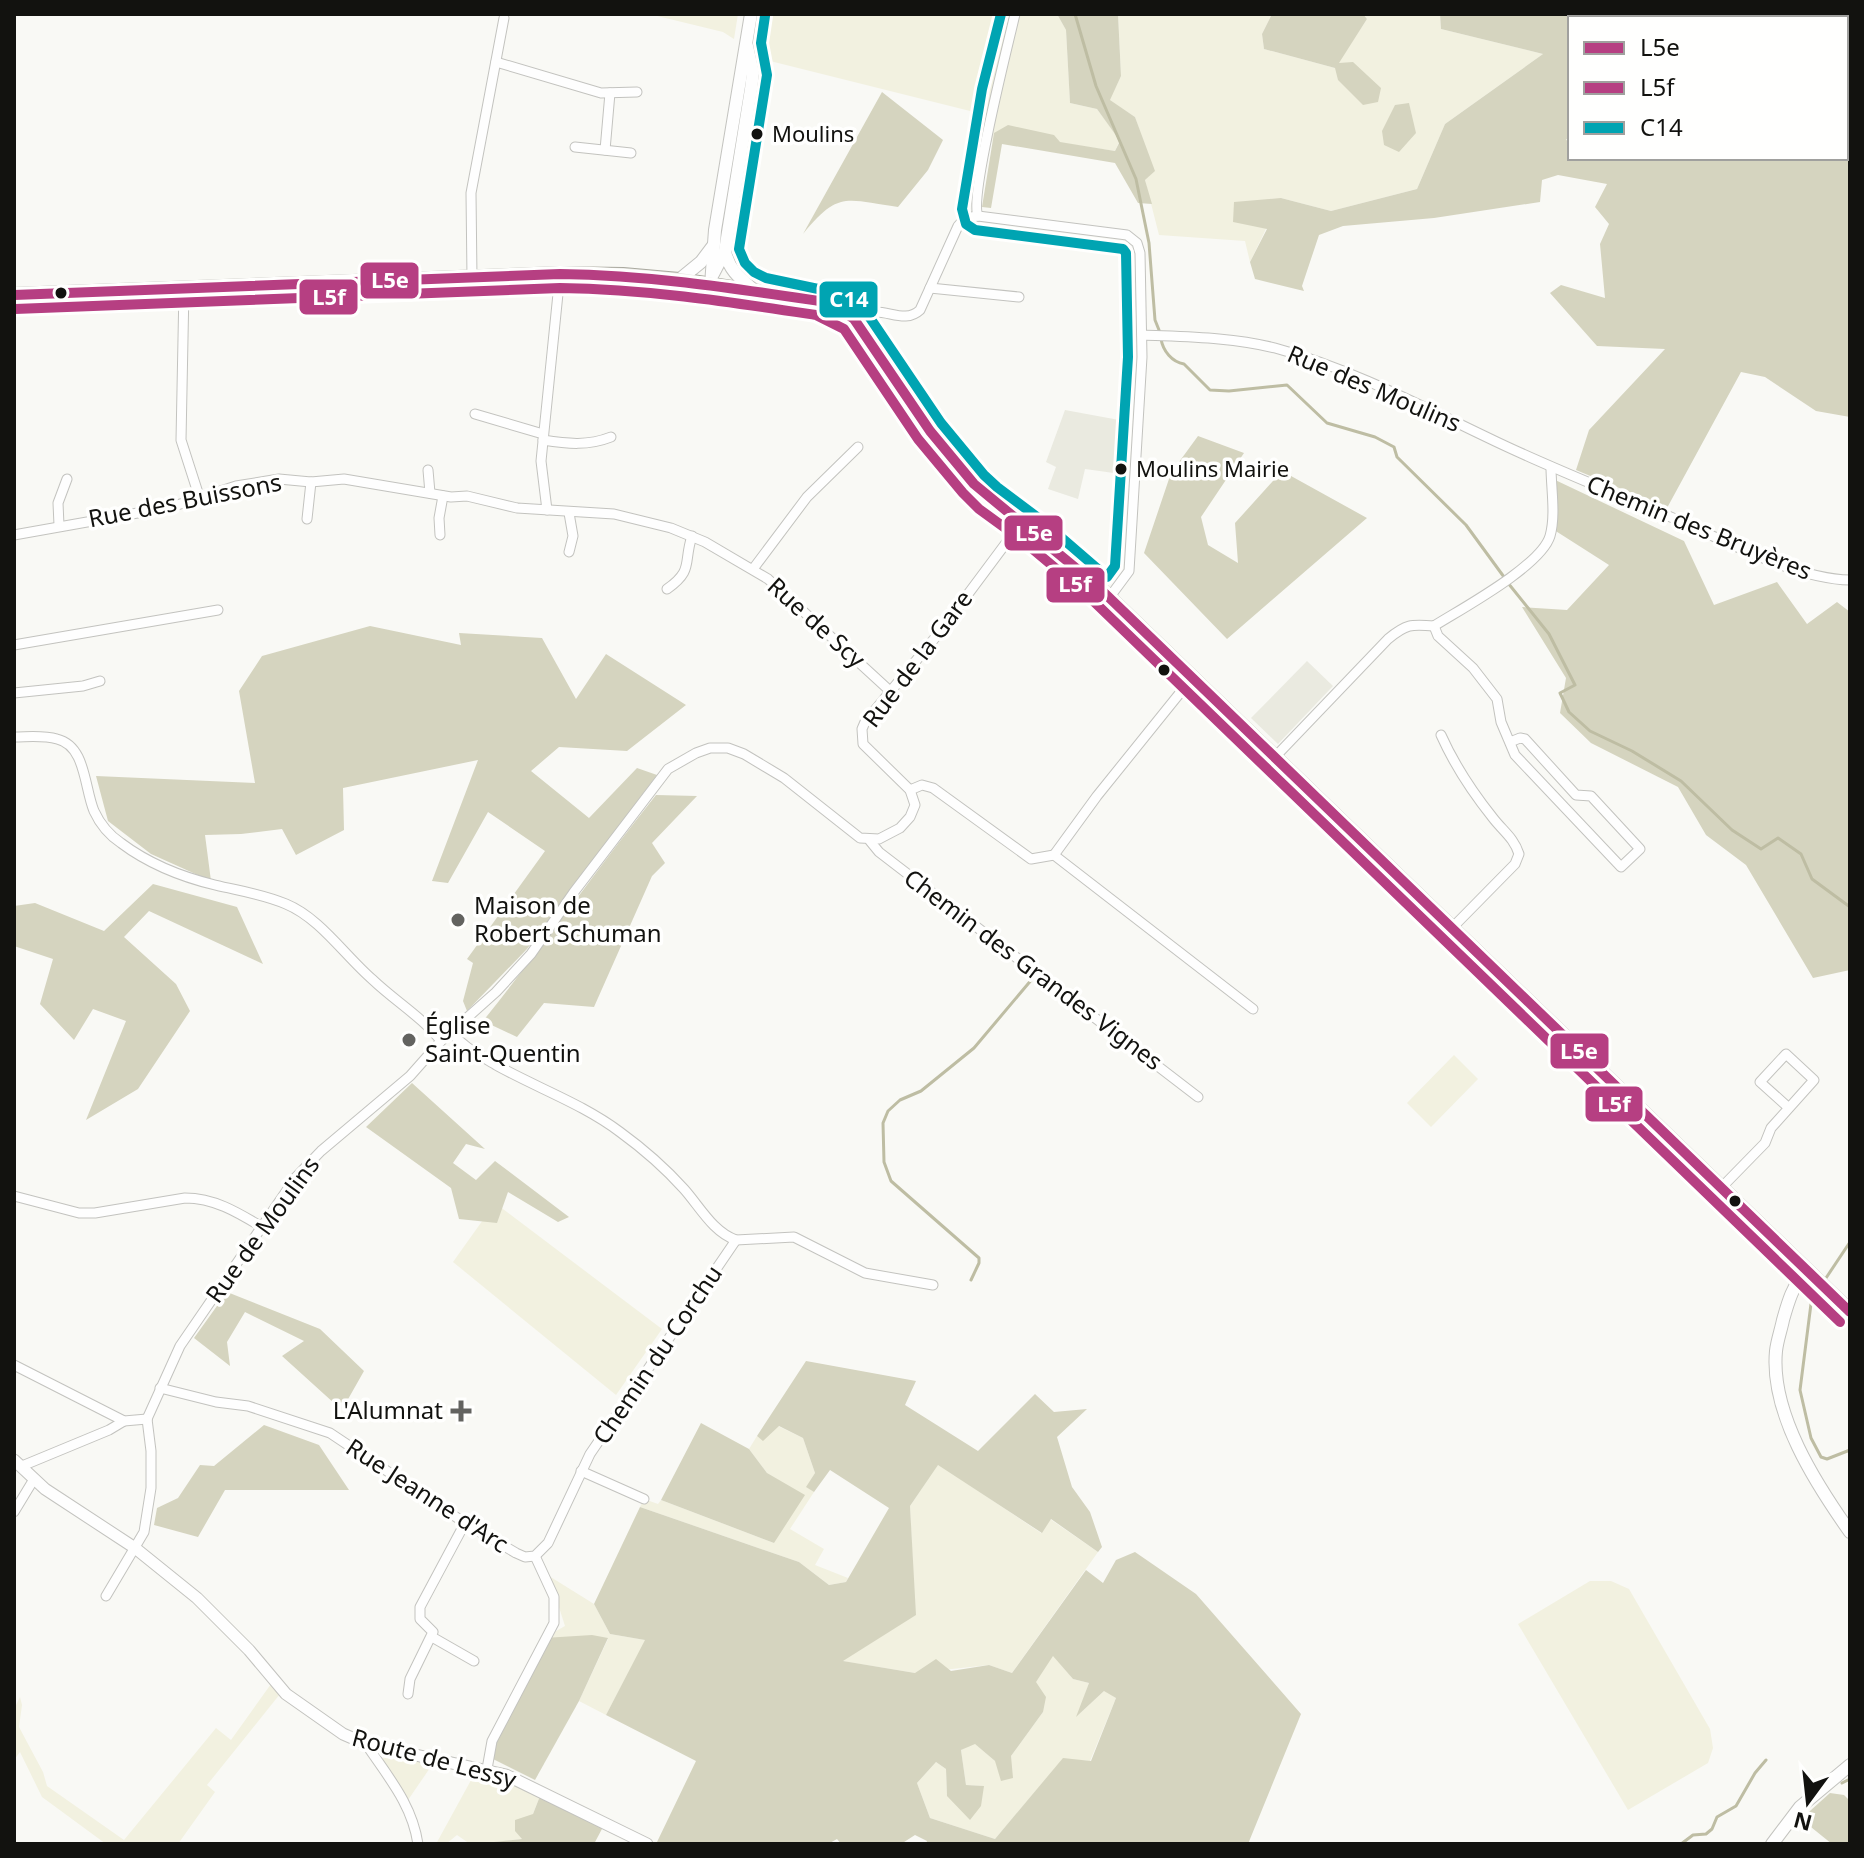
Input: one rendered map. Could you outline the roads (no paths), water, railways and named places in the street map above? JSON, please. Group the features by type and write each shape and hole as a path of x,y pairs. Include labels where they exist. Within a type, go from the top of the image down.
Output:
{"main road":[{"path":"712,279 751,89 753,73 747,43 751,14"},
{"path":"679,280 719,249"},
{"path":"719,249 736,276 756,292"},
{"path":"14,295 560,274 712,279 756,292 819,301 838,308 854,319 930,431 988,498 1077,567 1850,1312"},
{"path":"1807,1271 1796,1283 1788,1301 1776,1349 1776,1368 1785,1413 1804,1461 1850,1532"},
{"path":"1772,1844 1800,1807 1850,1765"}],"street":[{"path":"978,216 975,205 1015,14"},
{"path":"472,278 471,193 504,18"},
{"path":"496,62 601,93 637,92"},
{"path":"605,150 610,93"},
{"path":"575,147 631,153"},
{"path":"854,319 876,312 907,317 920,310 958,226 965,218 978,216 1133,238 1140,248 1142,335 1129,571 1109,598"},
{"path":"547,510 541,461 560,274"},
{"path":"184,288 181,440 199,496"},
{"path":"930,288 1019,297"},
{"name":"Rue des Moulins","path":"1142,335 1212,338 1276,348 1385,389 1551,467"},
{"path":"475,414 543,437 575,444 593,443 611,437"},
{"name":"Rue de Scy","path":"858,447 807,497 753,569 768,579 890,691"},
{"path":"1275,757 1402,628 1413,624 1434,626 1512,577 1543,548 1550,537 1551,467"},
{"name":"Chemin des Bruyères","path":"1551,467 1803,572 1850,580"},
{"path":"428,470 430,493"},
{"name":"Rue des Buissons","path":"59,525 58,503 67,479"},
{"name":"Rue des Buissons","path":"14,535 171,507 199,496 279,479 311,482 344,479 443,496 467,496 517,508 614,514 692,536 753,569"},
{"name":"Rue des Buissons","path":"307,519 311,482"},
{"path":"440,535 443,496"},
{"path":"569,513 573,536 569,552"},
{"name":"Rue de la Gare","path":"910,790 867,750 861,737 865,722 939,633 1020,521"},
{"path":"667,589 680,580 689,563 692,536"},
{"path":"14,645 218,610"},
{"path":"1434,626 1438,636 1473,668 1497,699 1501,722 1515,755 1621,867 1640,849 1591,796 1576,795 1525,739 1510,742"},
{"path":"870,841 900,828 915,805 910,790 922,785 933,788 1031,859 1054,855 1192,678"},
{"path":"14,693 83,686 100,681"},
{"path":"1441,735 1448,751 1494,820 1516,843 1519,854 1515,864 1452,928"},
{"path":"14,737 45,737 66,742 78,756 95,812 111,835 146,859 180,875 260,894 290,905 304,914 373,981 432,1029 441,1041"},
{"name":"Rue de Moulins","path":"147,1419 180,1346 296,1177 321,1151 403,1082 531,954 668,769 710,748 728,748 744,754 791,784 860,838 870,841"},
{"name":"Chemin des Grandes Vignes","path":"870,841 879,852 1198,1097"},
{"path":"1054,855 1253,1009"},
{"path":"452,1033 467,1048 536,1087 597,1116 623,1134 683,1188 714,1226 729,1238 794,1237 865,1273 933,1285"},
{"path":"1721,1188 1765,1143 1771,1128 1789,1108 1814,1080 1786,1054 1760,1082 1789,1108"},
{"path":"14,1196 79,1213 199,1198 218,1203 262,1227"},
{"name":"Chemin du Corchu","path":"581,1471 645,1371 692,1308 736,1240"},
{"path":"14,1365 124,1421"},
{"name":"Rue Jeanne d'Arc","path":"160,1388 216,1402 248,1406 330,1433 465,1523 525,1557 543,1551 581,1471"},
{"path":"18,1463 109,1430 124,1421 147,1419 151,1488 144,1532 106,1596"},
{"name":"Route de Lessy","path":"18,1463 34,1479 135,1548 219,1619 286,1694 343,1734 366,1744 506,1775 647,1844"},
{"path":"581,1471 644,1499"},
{"path":"14,1512 34,1479"},
{"path":"408,1694 410,1679 432,1637 430,1627 418,1613 465,1523"},
{"path":"487,1769 492,1741 554,1623 554,1597 535,1556"},
{"path":"432,1637 474,1661"},
{"path":"366,1744 401,1794 412,1816 418,1844"}],"waterway":[{"path":"1075,14 1096,86 1136,179 1149,243 1155,320 1159,330"},
{"path":"1161,339 1169,355 1184,364 1210,390 1287,385 1327,423 1375,437 1394,447 1397,457 1466,525 1504,577"},
{"path":"1508,583 1549,634 1575,685 1560,693 1569,712 1590,731 1632,751 1681,781 1732,830 1761,849 1778,838 1801,854 1812,879 1850,907"},
{"path":"971,1280 979,1258 891,1181 884,1162 883,1123 888,1111 900,1100 921,1091 974,1048 1033,978"},
{"path":"1824,1281 1850,1242"},
{"path":"1819,1287 1812,1296 1800,1390 1811,1438 1821,1457 1827,1459 1850,1450"},
{"path":"1681,1844 1693,1835 1706,1834 1717,1817 1736,1806 1766,1760"},
{"path":"1842,1783 1850,1779"}],"place":[{"name":"Moulins","path":"757,134"},
{"name":"Moulins Mairie","path":"1121,469"},
{"name":"Maison de Robert Schuman","path":"458,920"},
{"name":"Église Saint-Quentin","path":"409,1040"},
{"name":"L'Alumnat","path":"461,1411"}]}
